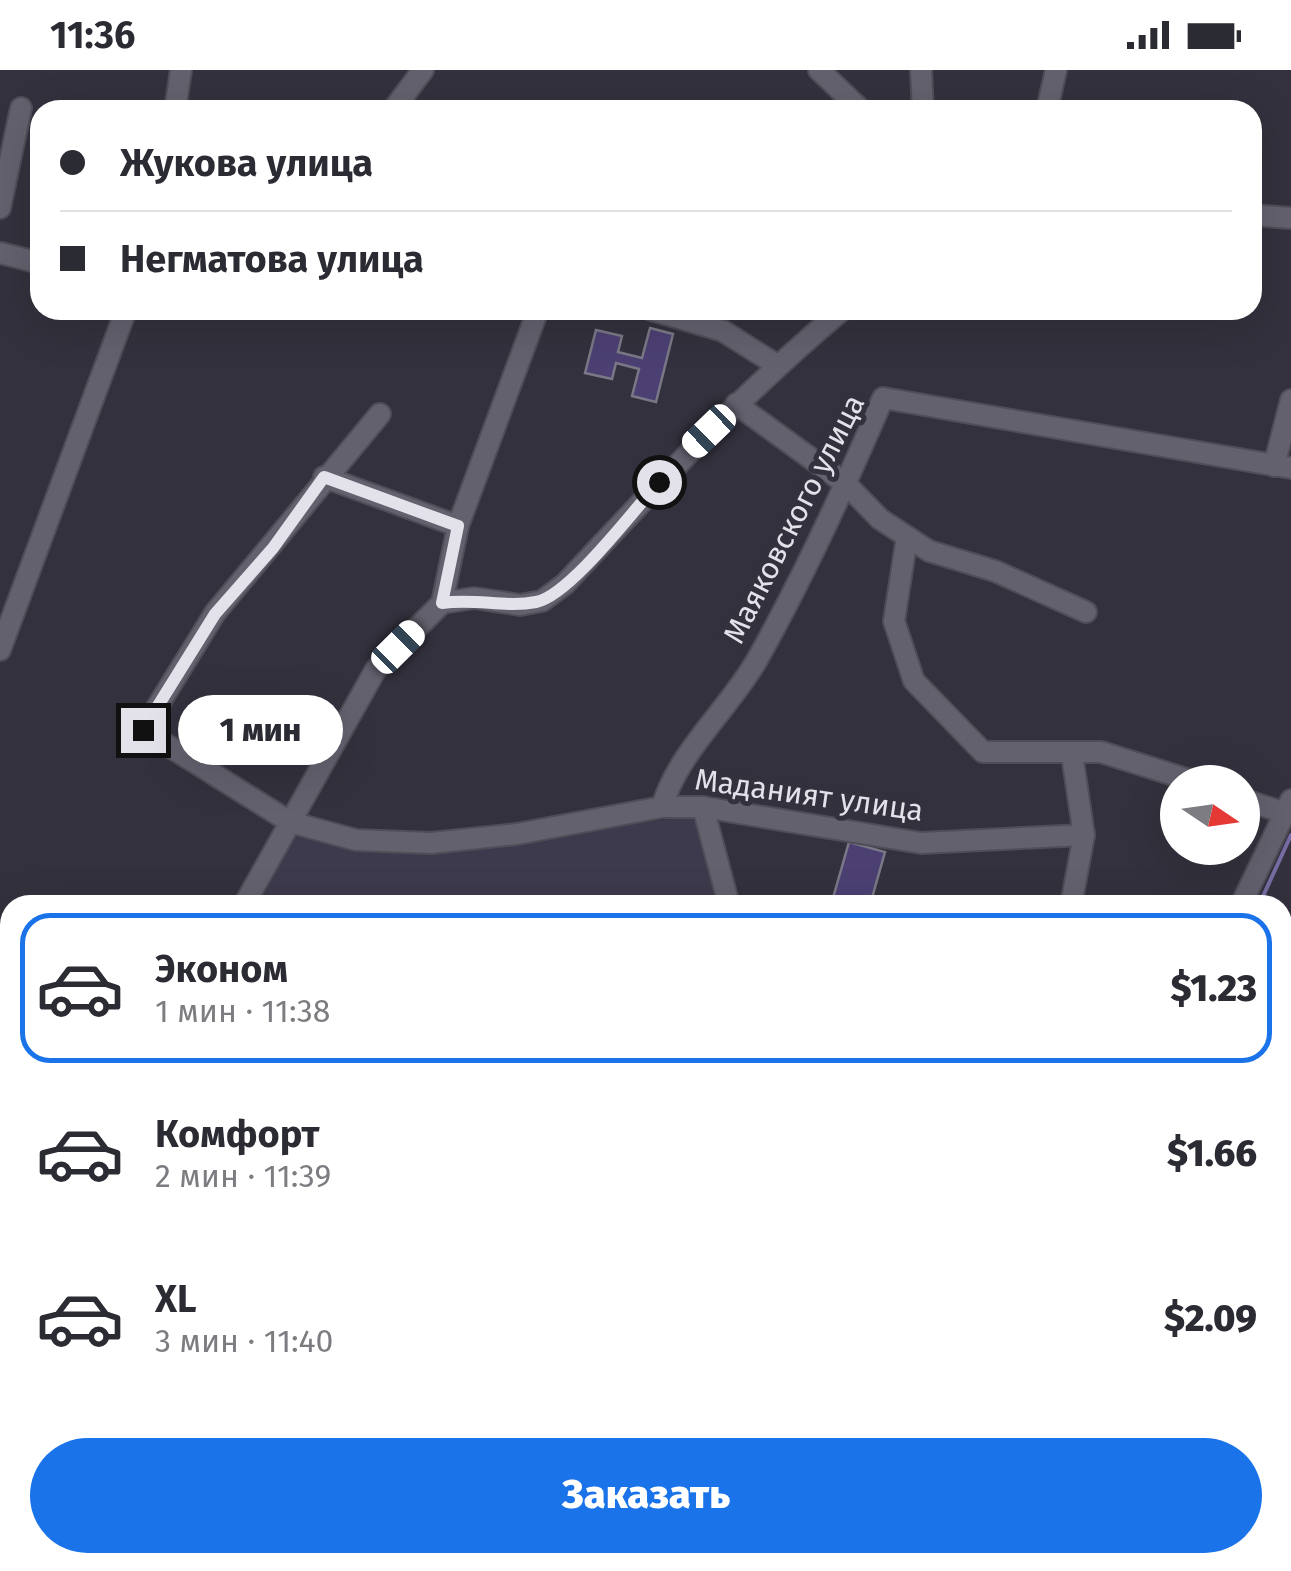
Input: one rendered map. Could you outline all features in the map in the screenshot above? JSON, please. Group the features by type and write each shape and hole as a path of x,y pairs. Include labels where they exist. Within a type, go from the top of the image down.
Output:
{"street":[{"path":"176,100 181,70"},
{"path":"400,100 423,70"},
{"path":"820,70 850,100"},
{"path":"921,70 922,100"},
{"path":"1049,100 1056,70"},
{"path":"0,208 21,108"},
{"path":"1262,215 1291,218"},
{"path":"0,253 30,260"},
{"path":"0,650 125,320"},
{"path":"250,895 376,669 442,603 458,526 534,320"},
{"path":"685,320 724,331 777,365"},
{"path":"442,603 474,598 520,604 542,601 565,584 736,404 830,320"},
{"name":"Маяковского улица","path":"662,807 669,783 755,662 846,484 883,398 1283,467"},
{"path":"1283,467 1291,400"},
{"path":"736,404 846,484 880,520 929,551 996,570 1086,612"},
{"path":"380,414 324,477 458,526"},
{"name":"Маданият улица","path":"324,477 273,548 215,614 143,730 290,822 356,840 431,844 588,823 662,807 703,808 921,844 1084,835"},
{"path":"907,536 894,621 914,681 983,752 1102,752 1160,771"},
{"path":"1072,754 1084,835 1074,895"},
{"path":"1248,895 1282,840 1288,807 1260,802"},
{"path":"703,808 726,895"}],"shaded area":[{"path":"696,815 717,895 264,895 294,835 355,851 441,852"}],"building":[{"path":"650,328 673,334 656,402 632,396 639,369 616,363 612,379 585,373 596,330 622,336 618,352 642,358"},
{"path":"849,842 885,852 873,895 834,895"}],"waterway":[{"path":"1264,895 1291,835"}],"route":[{"path":"143,730 215,614 273,548 324,477 458,526 442,603 474,598 520,604 542,601 565,584 659,482"}]}
